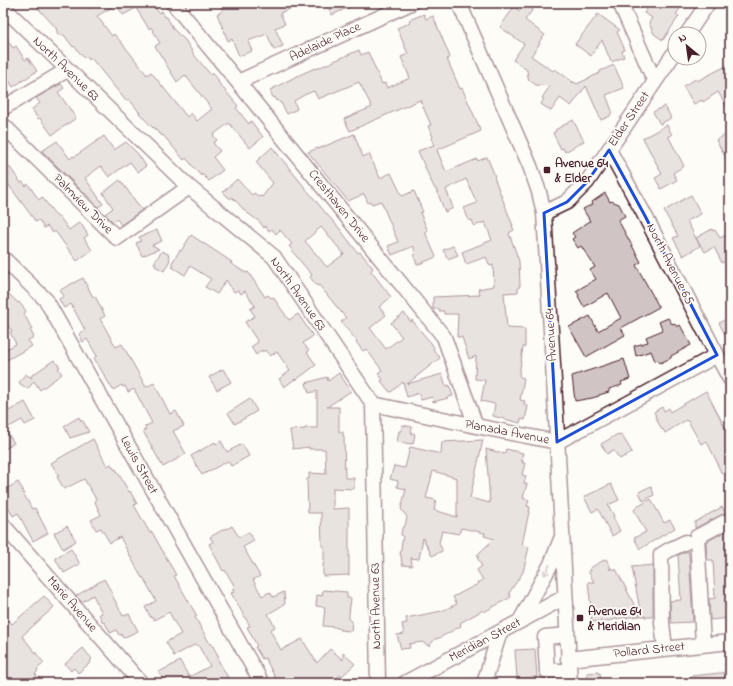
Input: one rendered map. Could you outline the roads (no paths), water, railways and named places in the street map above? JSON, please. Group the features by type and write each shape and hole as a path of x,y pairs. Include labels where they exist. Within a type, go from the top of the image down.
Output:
{"street":[{"name":"Cresthaven Drive","path":"173,3 444,337 476,426"},
{"name":"Adelaide Place","path":"238,82 411,3"},
{"name":"Avenue 64","path":"459,3 530,166 539,192 544,213 569,671"},
{"path":"620,3 655,82"},
{"path":"692,26 708,3"},
{"name":"North Avenue 63","path":"3,7 189,187 274,257 373,404 378,683"},
{"name":"Elder Street","path":"544,213 567,202 587,182 667,64"},
{"path":"3,108 67,70"},
{"name":"Palmview Drive","path":"3,124 117,238 189,187"},
{"name":"North Avenue 65","path":"608,150 644,214 730,379"},
{"name":"Lewis Street","path":"3,258 46,300 262,683"},
{"name":"Planada Avenue","path":"373,404 557,442 717,355"},
{"path":"703,644 697,537 725,522"},
{"name":"Marie Avenue","path":"3,525 141,683"},
{"path":"520,621 550,564 562,534"},
{"path":"665,648 662,623 661,555 686,542"},
{"name":"Meridian Street","path":"405,683 565,597"},
{"path":"484,683 500,632"},
{"name":"Pollard Street","path":"567,635 545,637 547,671 569,671 665,648 730,642"}],"place":[{"name":"Avenue 64 & Elder","path":"547,170"},
{"name":"Avenue 64 & Meridian","path":"580,618"}]}
